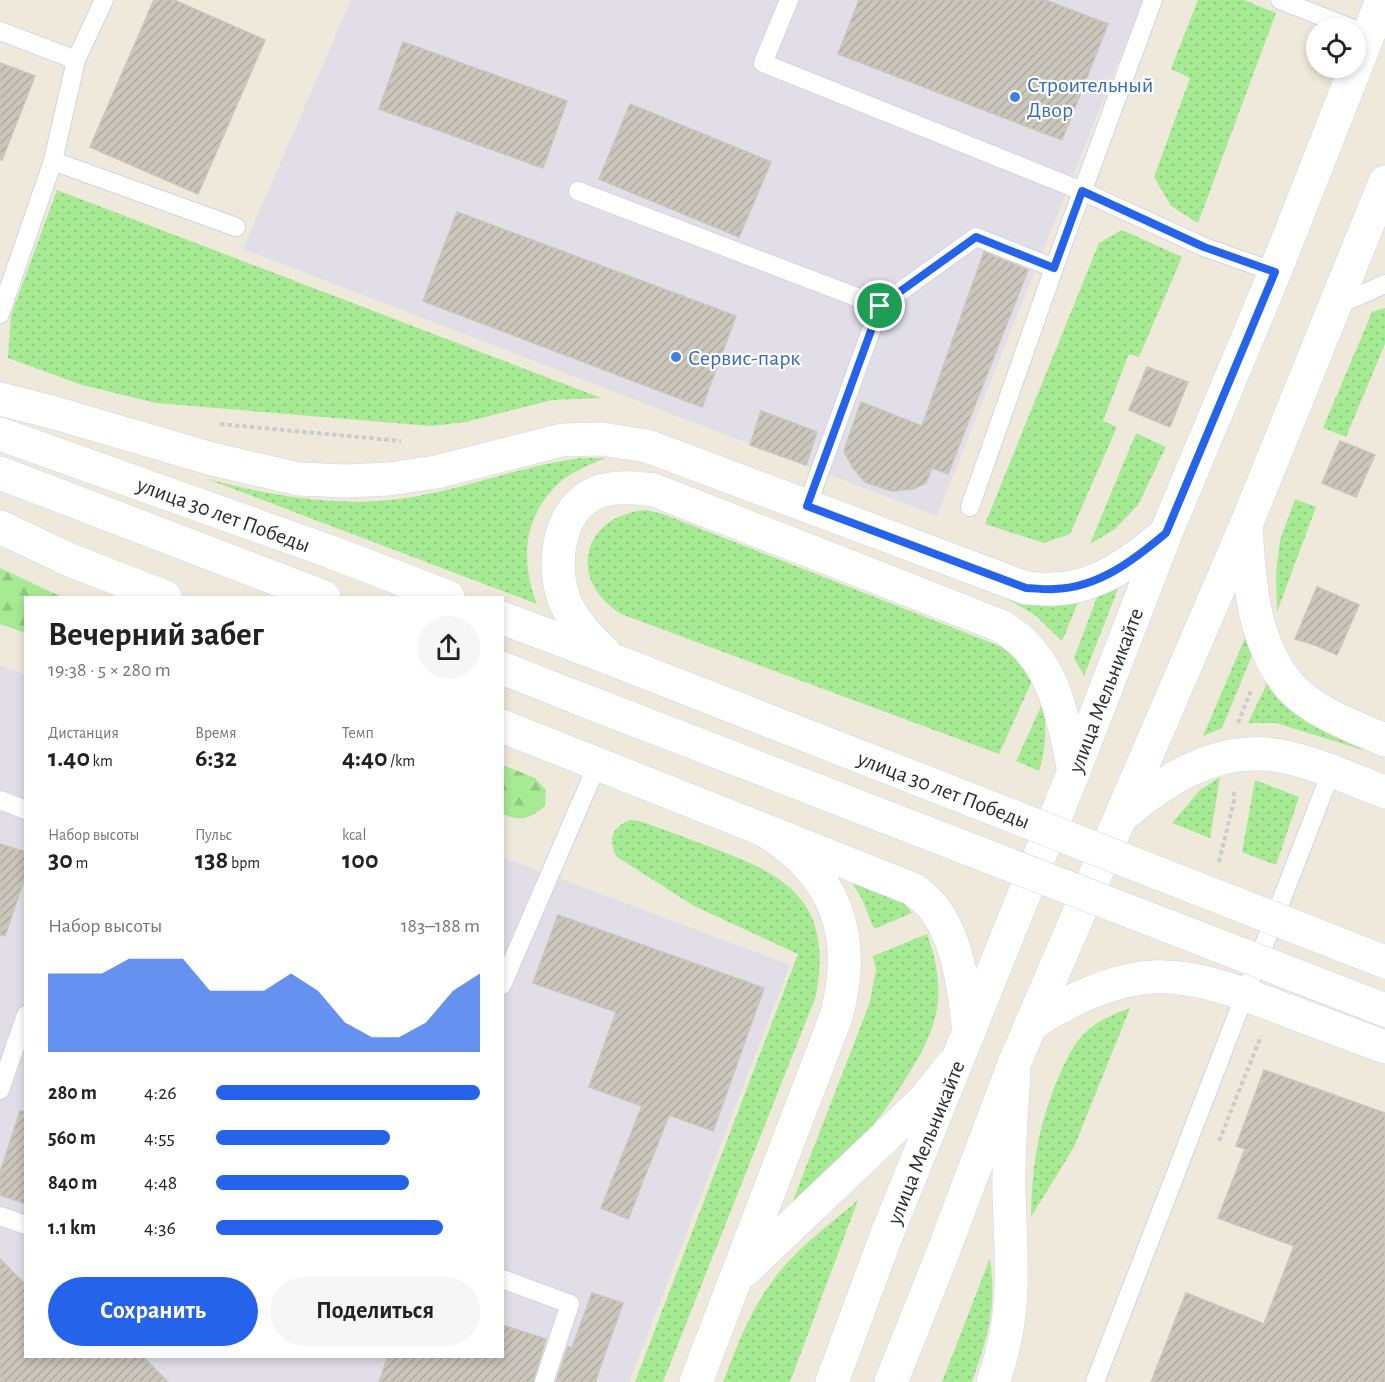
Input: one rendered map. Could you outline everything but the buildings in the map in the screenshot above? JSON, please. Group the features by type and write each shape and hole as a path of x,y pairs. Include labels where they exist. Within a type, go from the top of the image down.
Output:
{"street":[{"name":"улица Мельникайте","path":"1366,22 1382,0"},
{"name":"улица Мельникайте","path":"832,1382 885,1239 1074,771 1166,533 1275,272 1343,78"},
{"path":"891,1382 1030,1025 1246,525 1385,182"},
{"path":"0,399 212,459 298,479 347,481 389,479 436,472 562,440 601,439 647,446 1026,588 1056,589 1088,583 1112,573 1142,554 1166,533"},
{"name":"улица 30 лет Победы","path":"0,434 320,548 445,596"},
{"name":"улица 30 лет Победы","path":"0,473 321,596"},
{"path":"611,659 582,629 567,606 558,578 556,558 559,542 571,516 584,501 602,490 629,486 654,490 1001,626 1023,642 1047,674 1061,713 1074,771"},
{"path":"1246,525 1248,572 1253,603 1271,655 1287,683 1308,701 1342,722 1385,740"},
{"path":"0,527 70,560 162,596"},
{"name":"улица 30 лет Победы","path":"504,619 1385,962"},
{"name":"улица 30 лет Победы","path":"504,669 1385,1010"},
{"path":"504,727 915,890 932,906 941,920 960,970 966,1041 924,1100 737,1278"},
{"path":"1122,816 1152,790 1184,771 1205,763 1237,756 1266,754 1292,759 1385,792"},
{"path":"696,1382 836,1017 843,993 846,969 845,946 830,896 817,875 800,856 781,840 760,828"},
{"path":"1030,1025 1071,1000 1108,986 1152,977 1188,978 1245,994 1385,1047"},
{"path":"993,1382 1002,1359 1010,1318 1012,1270 1010,1150 1014,1064"}],"lane":[{"path":"0,314 53,161 76,60 104,0"},
{"path":"789,0 763,63 1082,191 1204,247 1275,272"},
{"path":"970,507 1054,268 1153,0"},
{"path":"1280,0 1324,18"},
{"path":"0,31 76,60"},
{"path":"53,161 236,227"},
{"path":"578,191 880,306"},
{"path":"807,506 880,306 976,237 1054,268"},
{"path":"1334,307 1385,284"},
{"path":"504,980 598,763"},
{"path":"1095,1382 1331,772"},
{"path":"0,800 24,809"},
{"path":"0,1090 24,1021"},
{"path":"0,1216 24,1224"},
{"path":"504,1280 570,1304 544,1382"}],"shaded area":[{"path":"351,0 1143,0 937,516 243,249"},
{"path":"0,665 24,674 24,1358 504,1358 504,857 790,965 629,1382 0,1382"}],"green space":[{"path":"1198,0 1244,0 1276,13 1198,223 1171,206 1154,177 1190,78 1171,69"},
{"path":"57,190 601,398 552,400 466,422 431,426 156,403 82,385 8,358 11,315"},
{"path":"1122,230 1182,257 1139,357 1129,354 1103,421 1117,427 1070,534 1044,543 985,524 1099,243"},
{"path":"1385,308 1385,344 1346,437 1323,428 1372,312"},
{"path":"1136,433 1166,447 1138,505 1115,529 1090,544"},
{"path":"580,458 605,458 576,471 560,482 538,509 532,524 528,539 528,571 537,604 207,479 256,491 306,499 381,501 428,494 536,466"},
{"path":"1295,499 1316,507 1277,612 1276,574 1280,540"},
{"path":"646,510 663,514 997,645 1017,655 1033,679 999,754 621,614 604,600 593,584 588,567 589,551 595,536 607,524 624,515"},
{"path":"0,568 60,596 24,596 24,633 0,624"},
{"path":"1119,586 1084,676 1074,658 1099,592"},
{"path":"1000,595 1080,598 1062,641 1035,615"},
{"path":"1245,638 1253,653 1222,728 1203,736"},
{"path":"1269,679 1317,725 1366,751 1276,723 1248,723"},
{"path":"1043,702 1045,737 1039,771 1016,761"},
{"path":"504,765 535,778 546,790 545,806 525,818 504,814"},
{"path":"1220,777 1210,838 1172,823 1200,790"},
{"path":"1255,780 1299,797 1276,865 1242,852"},
{"path":"630,820 640,821 745,861 768,872 787,885 802,900 812,919 818,940 820,966 816,996 663,1382 635,1382 798,954 694,906 617,857 612,845 613,835 619,826"},
{"path":"845,872 904,903 912,913 874,929 862,899"},
{"path":"927,934 936,967 938,1002 932,1029 916,1062 870,1129 855,1146 792,1203 869,1005 876,970 873,956"},
{"path":"1130,1008 1074,1147 1031,1217 1037,1146 1045,1113 1066,1061 1075,1045 1088,1030 1105,1018"},
{"path":"858,1200 790,1382 723,1382 751,1316 765,1291 803,1247"},
{"path":"990,1258 992,1307 990,1321 972,1382 942,1382"}],"place":[{"name":"Строительный Двор","path":"1015,97"},
{"name":"Сервис-парк","path":"676,357"}],"route":[{"path":"1082,191 1204,247 1275,272 1166,533 1142,554 1112,573 1088,583 1056,589 1026,588 807,506 880,306 976,237 1054,268 1082,191"}]}
